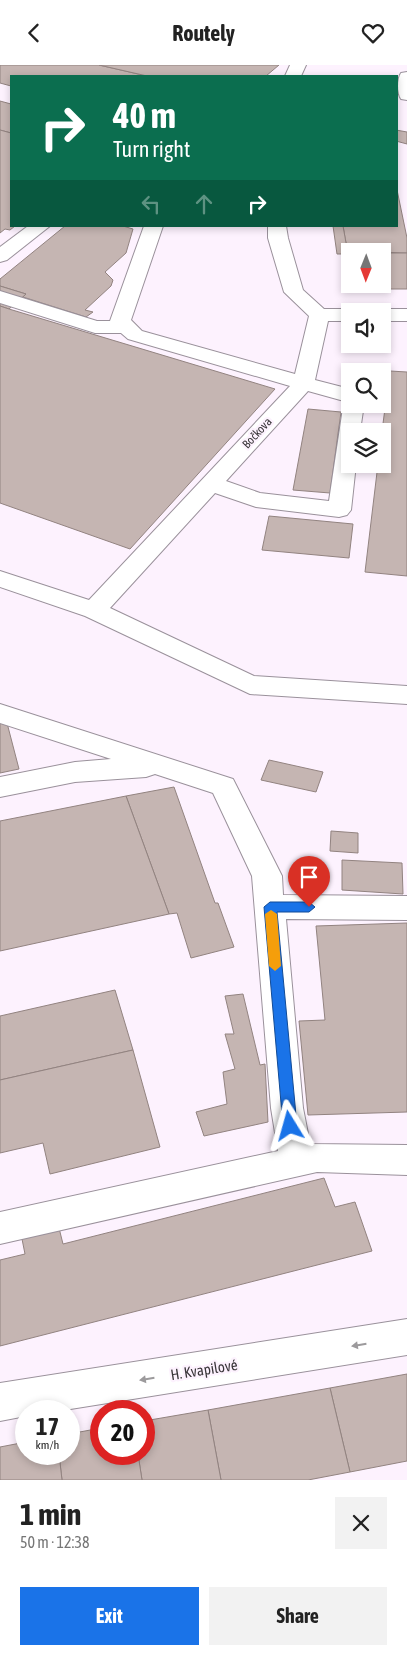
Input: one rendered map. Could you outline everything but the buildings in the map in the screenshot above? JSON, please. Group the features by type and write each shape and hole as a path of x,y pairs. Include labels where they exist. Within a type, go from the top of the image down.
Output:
{"street":[{"path":"407,77 407,95"},
{"path":"0,256 40,227"},
{"path":"154,227 120,321 135,335 341,393"},
{"path":"277,227 278,238 294,292 319,315 341,315"},
{"path":"0,297 95,327 126,327"},
{"path":"304,383 319,315"},
{"path":"391,315 407,315"},
{"name":"Bočkova","path":"94,610 304,383"},
{"path":"211,483 256,500 340,509 351,413"},
{"path":"0,579 94,610 250,685 407,695"},
{"path":"0,713 223,786 267,875 287,1108 296,1161"},
{"path":"0,787 74,772 160,765"},
{"path":"270,907 407,908"},
{"path":"0,1228 317,1157 407,1160"},
{"name":"H. Kvapilové","path":"0,1402 407,1337"}],"slow traffic":[{"path":"271,914 275,966"}],"route":[{"path":"290,1126 270,907 309,907"}]}
